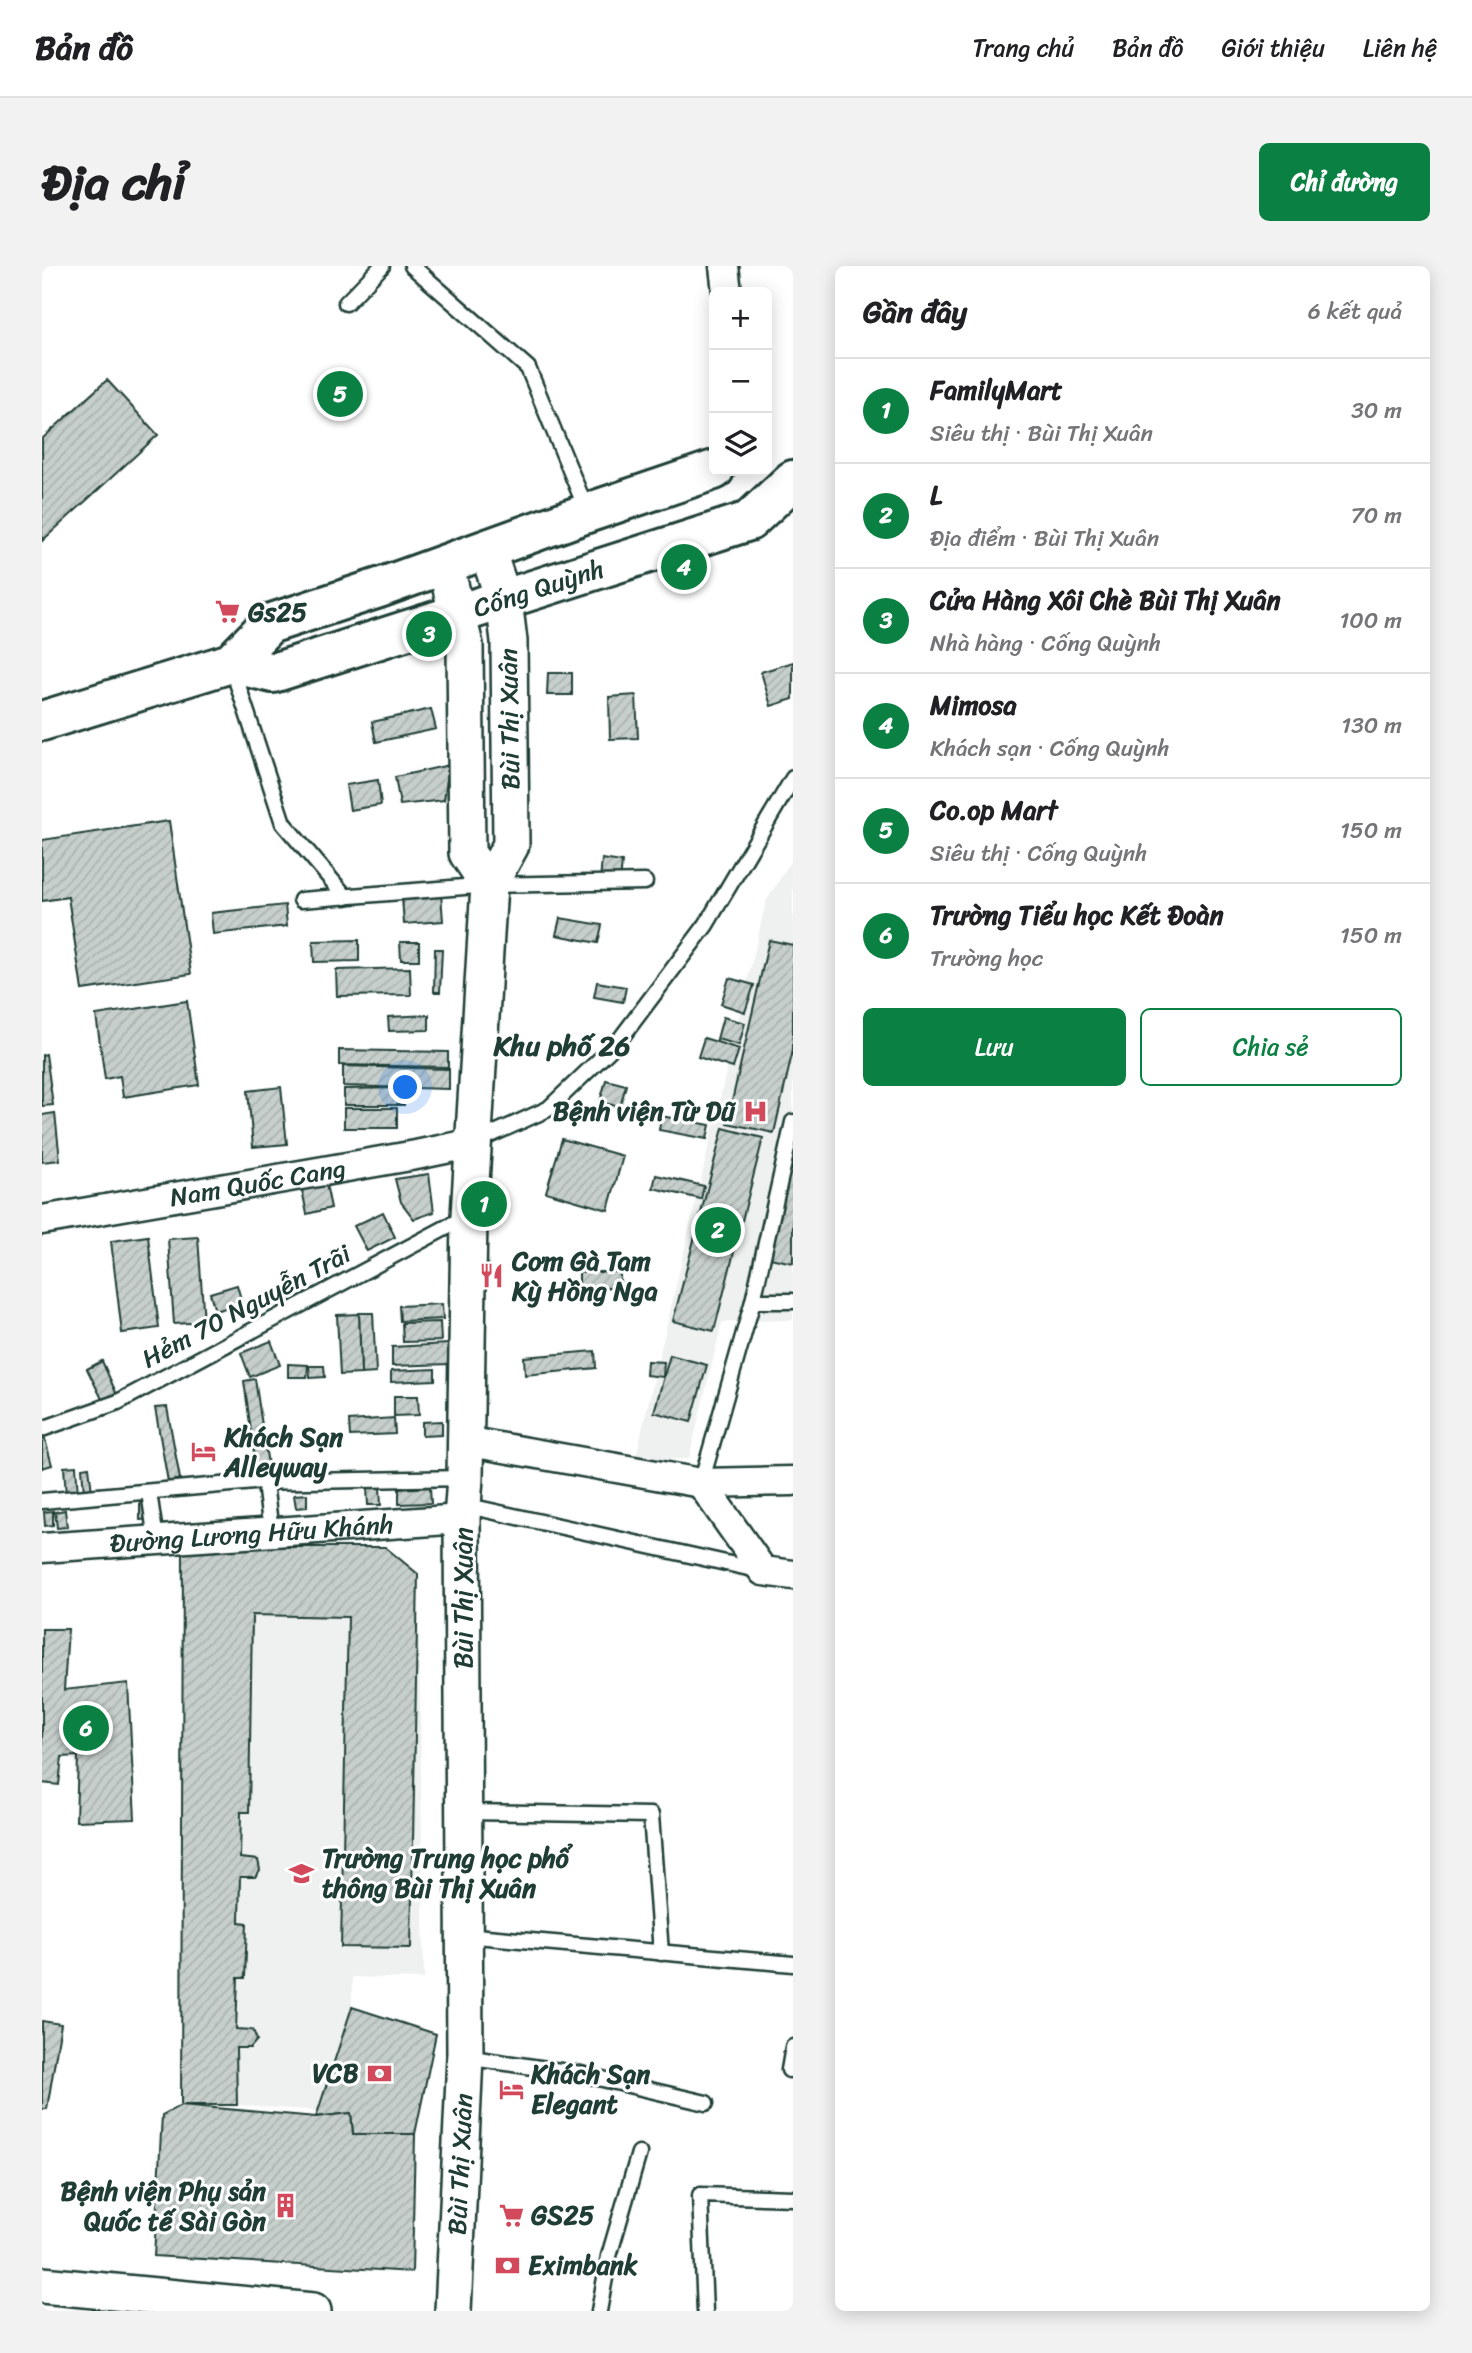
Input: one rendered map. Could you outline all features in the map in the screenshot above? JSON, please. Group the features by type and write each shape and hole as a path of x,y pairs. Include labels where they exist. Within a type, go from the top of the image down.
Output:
{"main road":[{"name":"Cống Quỳnh","path":"231,663 273,673 749,521 793,479 772,469"},
{"name":"Cống Quỳnh","path":"42,721 231,663 269,624 709,472"}],"street":[{"path":"724,266 726,287"},
{"name":"Bùi Thị Xuân","path":"453,2311 465,2057 463,1501 469,1216 489,885 512,845 509,641 504,600 487,550"},
{"name":"Bùi Thị Xuân","path":"444,564 465,645 467,853 489,885"},
{"name":"Nam Quốc Cang","path":"42,1220 403,1158 474,1143"},
{"path":"465,1441 701,1483 793,1481"},
{"path":"701,1483 763,1571 793,1575"},
{"name":"Đường Lương Hữu Khánh","path":"42,1547 271,1532 463,1501"},
{"path":"42,2285 255,2308 313,2311"}],"lane":[{"path":"346,303 382,266"},
{"path":"412,266 528,368 587,513"},
{"path":"231,663 283,823 346,897"},
{"path":"474,1143 548,1109 618,1042 706,925 793,778"},
{"path":"301,900 489,885 645,882"},
{"path":"701,1483 752,1301 793,1122"},
{"name":"Hẻm 70 Nguyễn Trãi","path":"42,1429 118,1402 469,1216"},
{"path":"752,1301 793,1301"},
{"path":"265,1482 271,1532"},
{"path":"42,1501 265,1482 463,1501 763,1571"},
{"path":"149,1492 156,1540"},
{"path":"464,1812 651,1815 661,1953"},
{"path":"464,1935 793,1964"},
{"path":"789,2070 793,2047"},
{"path":"465,2057 582,2074 706,2103"},
{"path":"599,2311 609,2256 639,2153"},
{"path":"705,2311 700,2195 793,2198"}],"shaded area":[{"name":"Bệnh viện Từ Dũ","path":"793,857 793,1320 722,1322 689,1459 635,1460 766,902"},
{"name":"Trường Trung học phổ thông Bùi Thị Xuân","path":"183,1547 385,1547 418,1574 424,1979 352,1977 351,2113 237,2105 181,2105"}],"building":[{"path":"107,380 158,435 42,541 42,439"},
{"path":"793,662 793,699 771,706 761,672"},
{"path":"548,673 572,673 572,695 547,695"},
{"path":"636,695 638,738 610,739 609,697"},
{"path":"431,709 436,729 376,742 372,722"},
{"path":"449,765 444,800 400,805 395,777"},
{"path":"378,780 381,805 350,810 346,785"},
{"path":"169,821 191,974 82,990 68,897 42,901 42,840"},
{"path":"602,859 622,862 620,881 600,880"},
{"path":"441,894 443,921 404,924 402,898"},
{"path":"285,905 287,926 213,934 211,913"},
{"path":"560,918 602,925 598,943 556,935"},
{"path":"359,940 359,961 314,962 313,941"},
{"path":"769,940 793,945 793,1050 774,1133 727,1123"},
{"path":"400,942 419,942 419,960 401,960"},
{"path":"435,949 442,949 440,992 434,992"},
{"path":"410,968 411,995 337,996 336,970"},
{"path":"729,978 754,985 745,1012 721,1004"},
{"path":"597,982 626,987 623,1002 594,997"},
{"path":"187,1001 199,1085 123,1097 120,1076 105,1079 96,1015"},
{"path":"429,1015 429,1030 389,1031 388,1017"},
{"path":"723,1017 745,1023 739,1045 717,1039"},
{"path":"704,1038 739,1049 733,1068 698,1057"},
{"path":"339,1050 448,1052 448,1067 339,1065"},
{"path":"46,1054 53,1105 42,1106 42,1055"},
{"path":"343,1066 449,1069 449,1089 343,1086"},
{"path":"606,1080 626,1085 620,1107 600,1102"},
{"path":"281,1087 287,1144 253,1147 248,1091"},
{"path":"404,1088 404,1105 344,1105 344,1089"},
{"path":"344,1108 397,1108 397,1128 344,1128"},
{"path":"55,1113 60,1160 42,1162 42,1115"},
{"path":"661,1116 710,1125 707,1139 659,1130"},
{"path":"723,1128 763,1138 714,1331 673,1321"},
{"path":"562,1139 623,1156 608,1210 546,1192"},
{"path":"793,1154 793,1263 770,1258"},
{"path":"429,1174 434,1212 414,1219 401,1202 395,1179"},
{"path":"656,1175 704,1186 701,1199 653,1188"},
{"path":"326,1184 331,1208 307,1214 302,1190"},
{"path":"383,1212 395,1237 367,1251 354,1226"},
{"path":"148,1236 159,1328 122,1333 111,1241"},
{"path":"198,1237 204,1322 174,1324 168,1239"},
{"path":"579,1272 620,1272 620,1288 579,1288"},
{"path":"237,1285 242,1303 215,1311 210,1293"},
{"path":"442,1304 443,1319 400,1321 399,1306"},
{"path":"359,1313 373,1313 376,1373 361,1374"},
{"path":"359,1314 361,1374 340,1375 337,1315"},
{"path":"440,1322 441,1341 403,1342 402,1323"},
{"path":"271,1341 280,1365 250,1377 241,1353"},
{"path":"448,1344 449,1364 392,1366 392,1347"},
{"path":"595,1351 596,1368 525,1375 524,1357"},
{"path":"670,1355 707,1365 691,1422 654,1412"},
{"path":"102,1361 118,1397 104,1403 87,1369"},
{"path":"647,1361 664,1362 663,1377 646,1375"},
{"path":"288,1364 308,1365 307,1377 288,1377"},
{"path":"309,1366 324,1366 325,1377 310,1378"},
{"path":"435,1369 435,1380 391,1382 391,1371"},
{"path":"255,1379 268,1465 256,1467 244,1381"},
{"path":"394,1396 418,1396 419,1415 394,1416"},
{"path":"167,1407 180,1479 168,1482 155,1408"},
{"path":"394,1418 395,1434 350,1436 349,1421"},
{"path":"442,1421 442,1435 422,1436 422,1422"},
{"path":"45,1439 52,1465 42,1468 42,1440"},
{"path":"76,1466 78,1495 66,1496 64,1467"},
{"path":"89,1467 92,1492 84,1493 82,1468"},
{"path":"380,1487 381,1505 368,1505 367,1488"},
{"path":"430,1487 431,1503 399,1504 399,1489"},
{"path":"307,1494 307,1507 296,1508 294,1495"},
{"path":"140,1499 153,1499 154,1519 140,1520"},
{"path":"65,1510 67,1527 57,1528 55,1512"},
{"path":"53,1511 53,1525 45,1526 44,1512"},
{"path":"183,1547 385,1547 418,1574 411,1948 341,1947 348,1617 252,1615 249,1812 241,1812 240,1858 258,1860 260,1870 255,1877 240,1877 239,1922 247,1923 245,1978 238,1978 236,2029 253,2030 257,2040 250,2048 236,2048 237,2105 181,2105"},
{"path":"42,1629 68,1629 64,1690 128,1683 135,1819 76,1821 78,1756 62,1757 59,1785 42,1783"},
{"name":"VCB","path":"352,2007 436,2034 415,2134 353,2134 351,2113 316,2117"},
{"path":"42,2021 61,2024 47,2109 42,2109"},
{"name":"Bệnh viện Phụ sản Quốc tế Sài Gòn","path":"181,2105 316,2117 351,2113 353,2134 415,2134 412,2272 154,2256 162,2115"}],"place":[{"name":"Co.op Mart","path":"340,394"},
{"name":"Mimosa","path":"684,567"},
{"name":"Gs25","path":"228,612"},
{"name":"Cửa Hàng Xôi Chè Bùi Thị Xuân","path":"429,634"},
{"name":"Bệnh viện Từ Dũ","path":"755,1111"},
{"name":"FamilyMart","path":"484,1204"},
{"name":"L","path":"718,1230"},
{"name":"Cơm Gà Tam Kỳ Hồng Nga","path":"492,1276"},
{"name":"Khách Sạn Alleyway","path":"204,1452"},
{"name":"Trường Tiểu học Kết Đoàn","path":"86,1728"},
{"name":"Trường Trung học phổ thông Bùi Thị Xuân","path":"302,1873"},
{"name":"VCB","path":"379,2073"},
{"name":"Khách Sạn Elegant","path":"511,2089"},
{"name":"Bệnh viện Phụ sản Quốc tế Sài Gòn","path":"286,2206"},
{"name":"GS25","path":"511,2215"},
{"name":"Eximbank","path":"508,2265"}],"district":[{"name":"Khu phố 26","path":"562,1045"}]}
